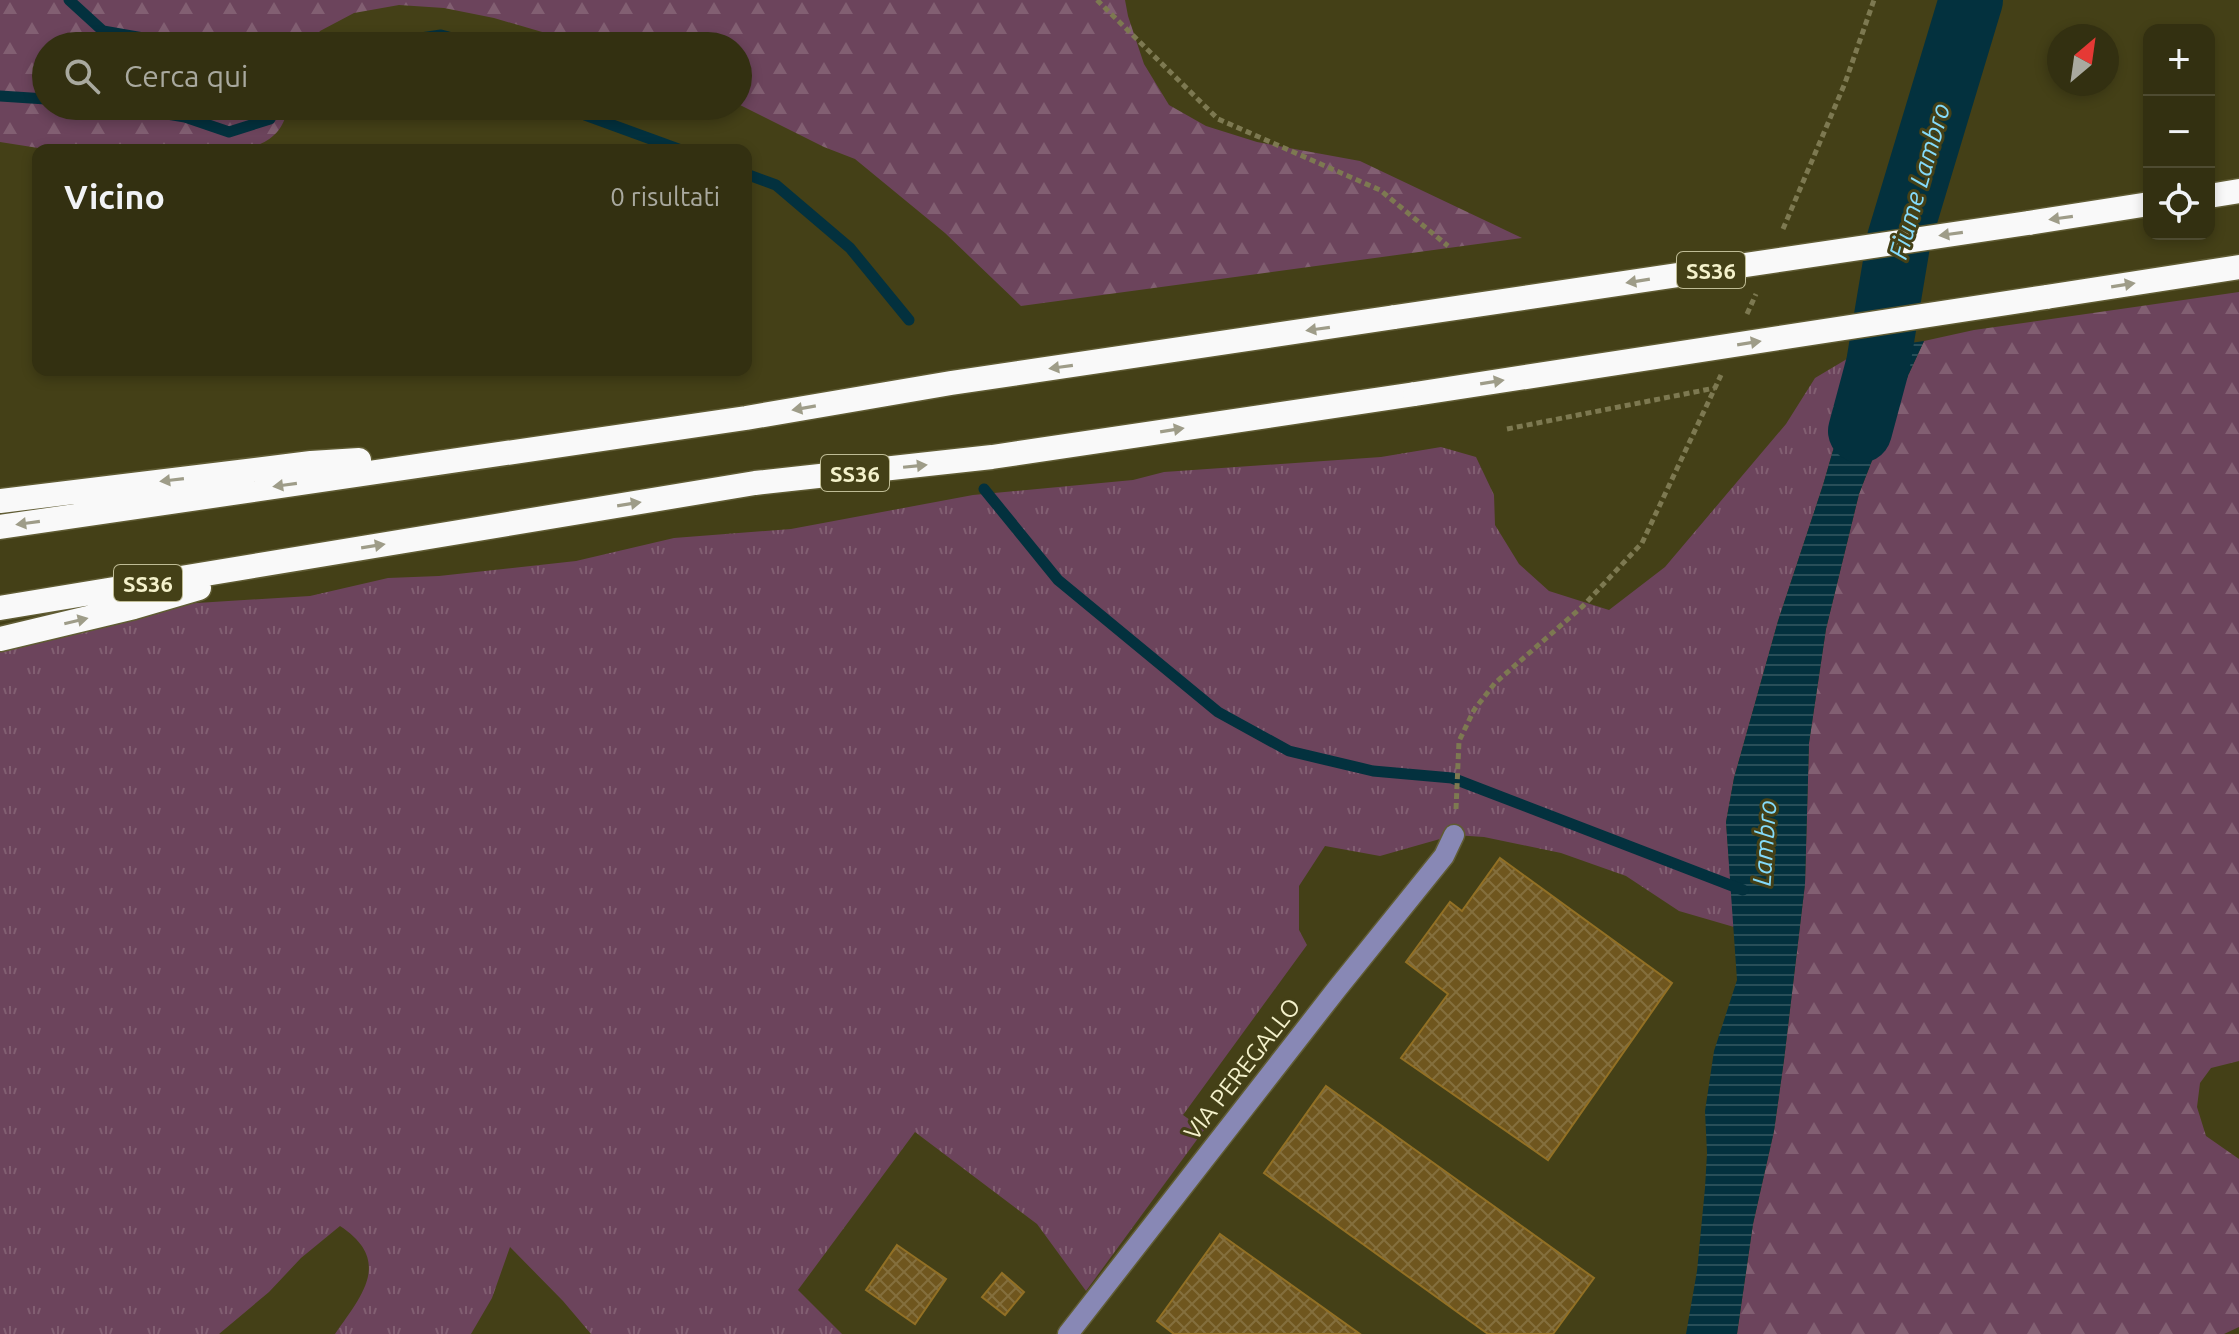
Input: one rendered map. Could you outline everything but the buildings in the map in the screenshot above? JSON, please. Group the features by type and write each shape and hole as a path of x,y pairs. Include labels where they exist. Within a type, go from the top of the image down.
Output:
{"highway":[{"path":"2215,195 2239,191"},
{"name":"SS36","path":"0,527 2143,205"},
{"name":"SS36","path":"0,608 755,483 992,457 2239,267"},
{"path":"0,501 311,463 557,445"},
{"path":"0,639 134,607 296,559"}],"street":[{"name":"VIA PEREGALLO","path":"1068,1334 1444,856 1454,835"}],"path":[{"path":"1097,0 1218,119 1380,190 1448,246"},
{"path":"1794,203 1845,83 1874,0"},
{"path":"1456,809 1459,741 1474,710 1495,683 1583,606 1642,543 1716,388 1507,429"}],"green space":[{"path":"0,0 1125,0 1144,64 1169,105 1206,126 1257,142 1360,161 1522,238 1021,306 945,233 855,159 752,111 752,32 542,32 444,8 399,5 354,13 319,32 32,32 32,120 284,120 275,134 260,144 32,144 32,147 0,142"},
{"path":"2239,292 2239,1061 2211,1068 2200,1083 2197,1107 2206,1136 2239,1159 2239,1327 2224,1334 1737,1334 1753,1224 1774,1131 1784,1060 1805,884 1809,743 1826,629 1859,494 1889,417 1924,341 1974,330"},
{"path":"1862,350 1823,485 1778,621 1734,778 1726,822 1734,927 1679,911 1626,876 1561,853 1484,837 1454,835 1380,856 1325,846 1299,886 1299,930 1307,945 1183,1115 1204,1130 1086,1291 1037,1224 915,1132 798,1290 842,1334 591,1334 510,1247 492,1298 471,1334 335,1334 362,1292 369,1265 356,1239 340,1226 219,1334 0,1334 0,642 181,604 310,596 388,578 439,576 576,561 674,538 791,529 973,495 1133,480 1164,472 1381,457 1441,447 1476,457 1494,495 1495,525 1519,564 1549,591 1609,610 1665,567 1786,424 1815,378"}],"water":[{"name":"Lambro","path":"1924,341 1889,417 1859,494 1826,629 1809,743 1805,884 1784,1060 1774,1131 1753,1224 1737,1334 1686,1334 1697,1271 1705,1188 1705,1111 1714,1051 1737,980 1726,822 1734,778 1778,621 1823,485 1862,350"}],"waterway":[{"path":"69,0 103,31 109,32"},
{"name":"Fiume Lambro","path":"1860,431 1878,364 1899,239 1971,0"},
{"path":"0,96 32,98"},
{"path":"194,120 229,132 267,120"},
{"path":"599,120 665,144"},
{"path":"752,176 776,185 850,248 909,320"},
{"name":"Lambro","path":"984,489 1058,580 1218,712 1289,751 1373,771 1452,778 1743,890"}]}
